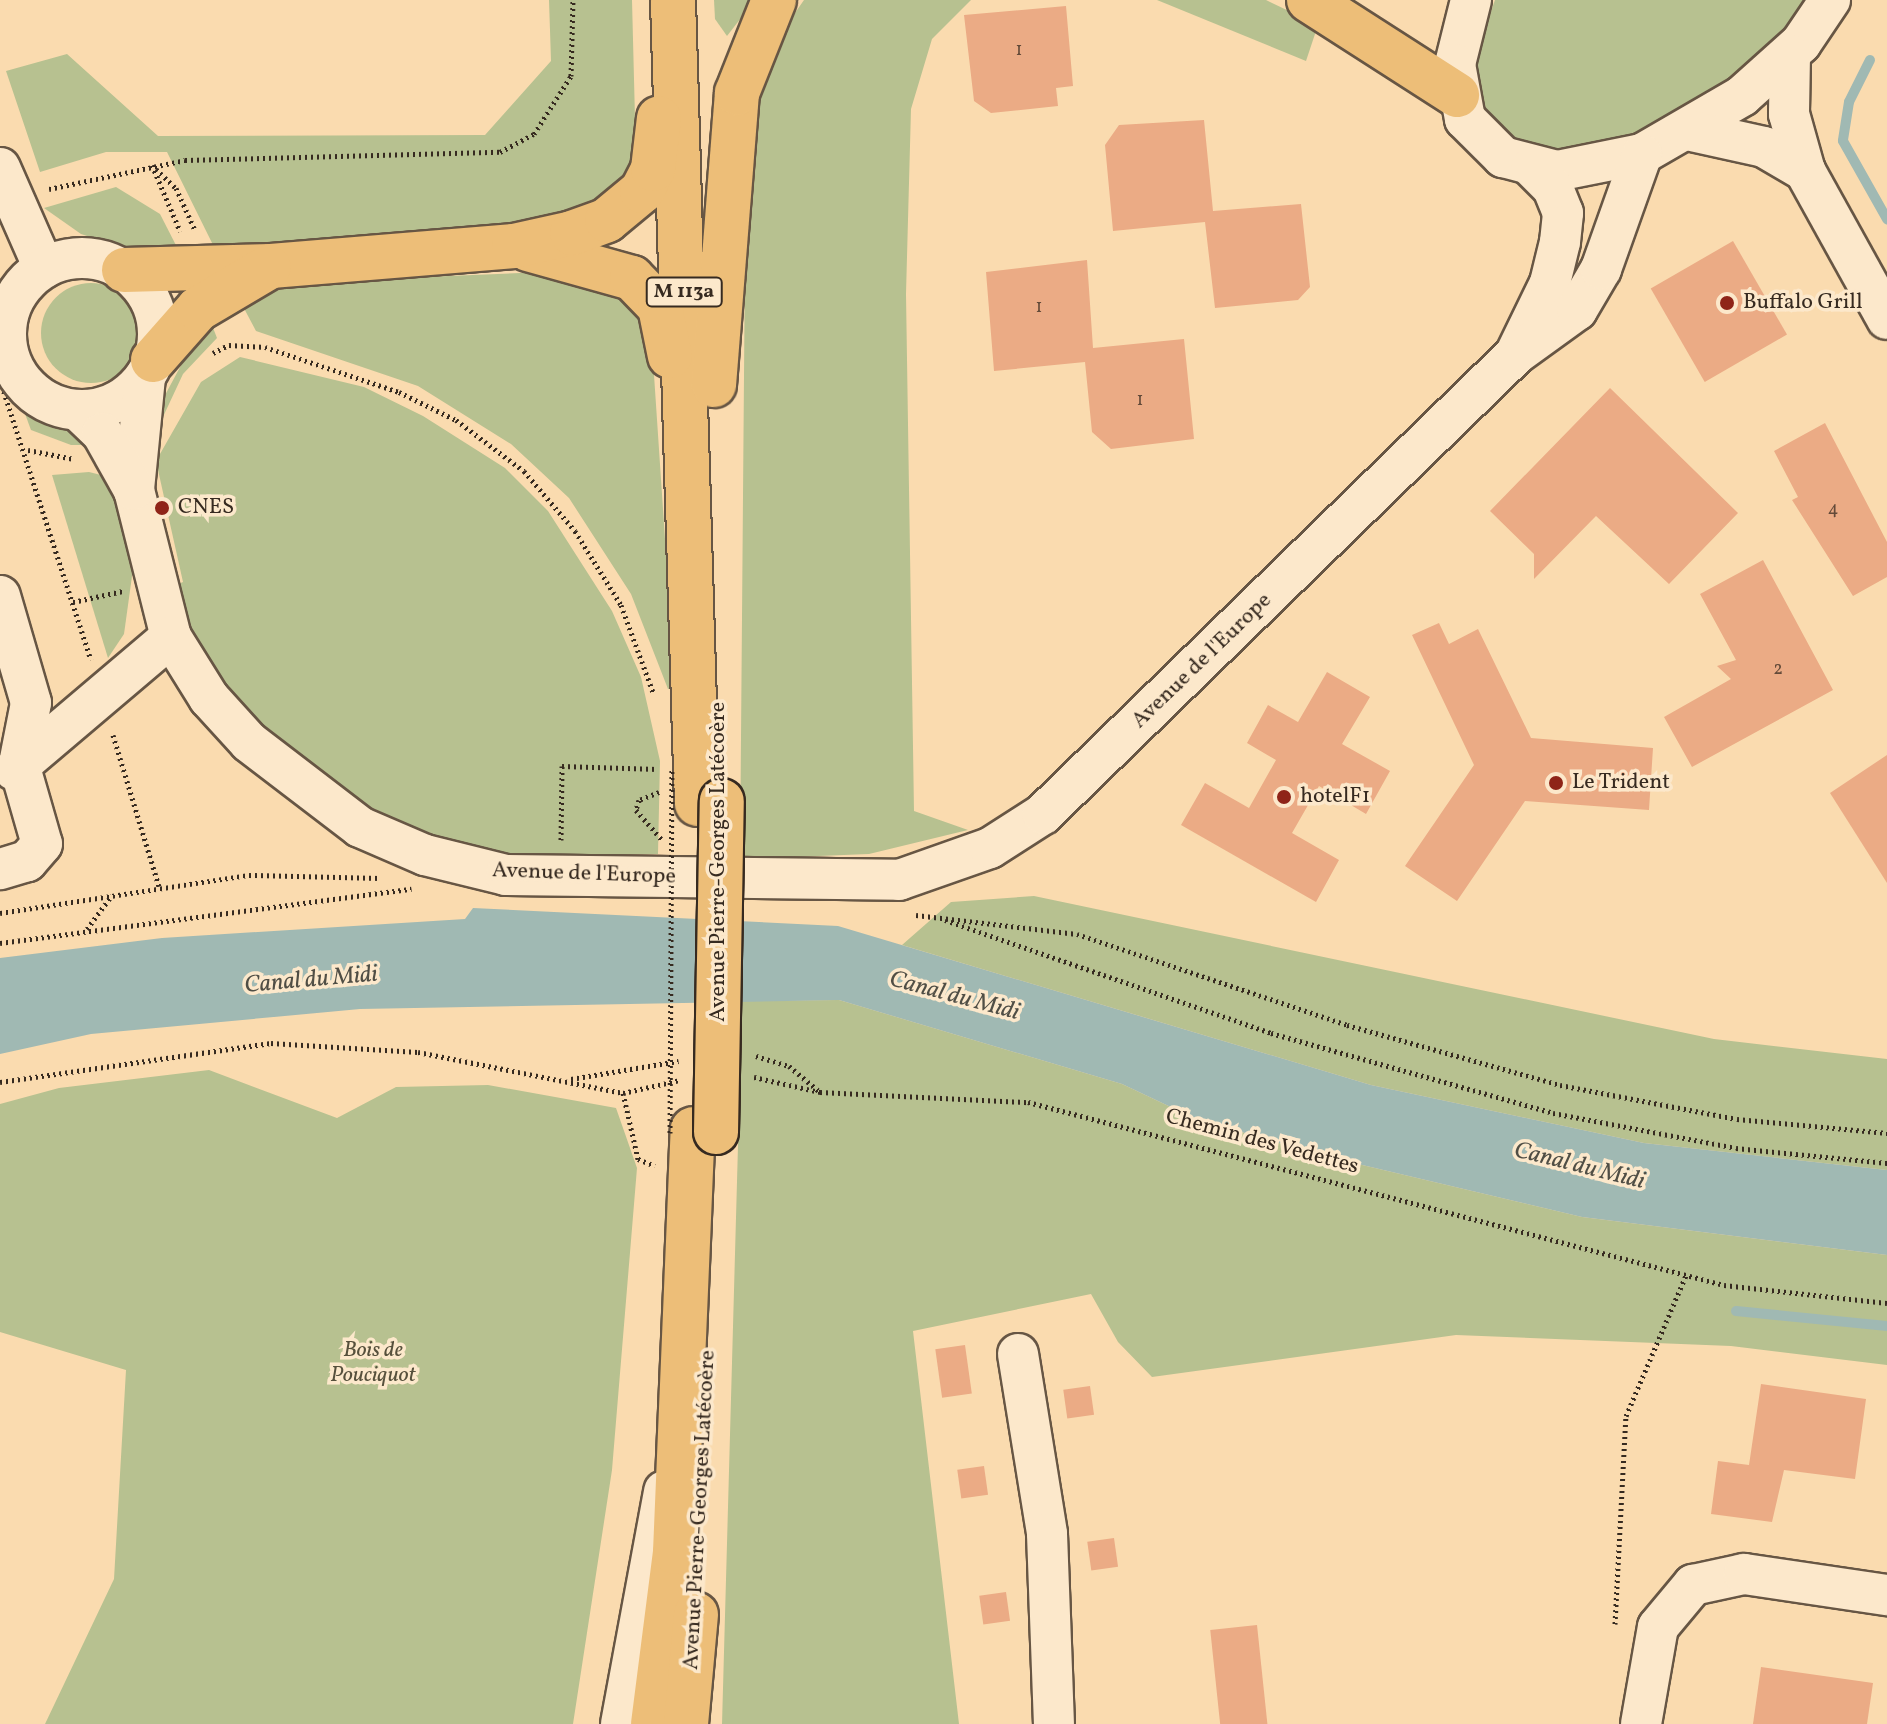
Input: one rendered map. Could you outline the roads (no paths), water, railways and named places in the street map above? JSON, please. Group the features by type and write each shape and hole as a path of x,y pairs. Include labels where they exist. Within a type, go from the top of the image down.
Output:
{"main road":[{"path":"124,270 271,266 514,246 607,220 642,191 659,126 653,0"},
{"name":"Avenue Pierre-Georges Latécoère","path":"673,0 692,584 710,803"},
{"name":"Avenue Pierre-Georges Latécoère","path":"679,1721 675,1552 693,1131 707,978 714,385 692,0"},
{"path":"714,385 737,93 774,0"},
{"path":"1309,0 1457,95"},
{"path":"514,246 613,267 660,307 692,584"},
{"path":"149,368 198,309 271,266"},
{"name":"Avenue Pierre-Georges Latécoère","path":"679,1721 710,1376 693,1131"}],"street":[{"name":"Avenue de l'Europe","path":"1471,0 1457,37 1457,95 1478,140 1532,167 1553,188 1563,213 1550,283 1516,354"},
{"name":"Avenue de l'Europe","path":"1532,167 1598,167 1642,154 1687,130 1790,55 1830,0"},
{"path":"1790,55 1789,114 1805,171 1887,319"},
{"path":"1687,130 1764,147 1805,171"},
{"name":"Avenue de l'Europe","path":"78,410 102,433 134,490 171,637 209,698 249,742 360,827 467,869 561,877 899,880 1015,834 1516,354 1577,310 1601,269 1642,154"},
{"path":"5,185 44,268"},
{"path":"84,257 124,270 154,309 149,368 127,396 78,410 34,393 3,364 12,305 44,268 84,257"},
{"name":"Avenue de l'Europe","path":"134,490 149,368"},
{"path":"0,596 31,703 10,774 42,844 27,861 0,869"},
{"path":"10,774 171,637"},
{"path":"1018,1354 1047,1534 1054,1724"},
{"name":"Avenue Pierre-Georges Latécoère","path":"621,1724 684,1389"},
{"path":"1641,1724 1658,1627 1693,1585 1744,1574 1887,1595"}],"water":[{"name":"Canal du Midi","path":"473,908 838,926 1371,1085 1644,1143 1887,1170 1887,1255 1582,1217 1320,1155 1194,1118 1122,1084 839,1000 360,1009 91,1034 0,1054 0,958 162,938 465,919"}],"waterway":[{"path":"1870,60 1849,102 1843,141 1887,219"},
{"path":"1736,1311 1887,1326"}],"place":[{"name":"Buffalo Grill","path":"1727,303"},
{"name":"CNES","path":"162,508"},
{"name":"Le Trident","path":"1556,783"},
{"name":"hotelF1","path":"1284,797"}],"park label":[{"name":"Bois de Pouciquot","path":"373,1362"}]}
